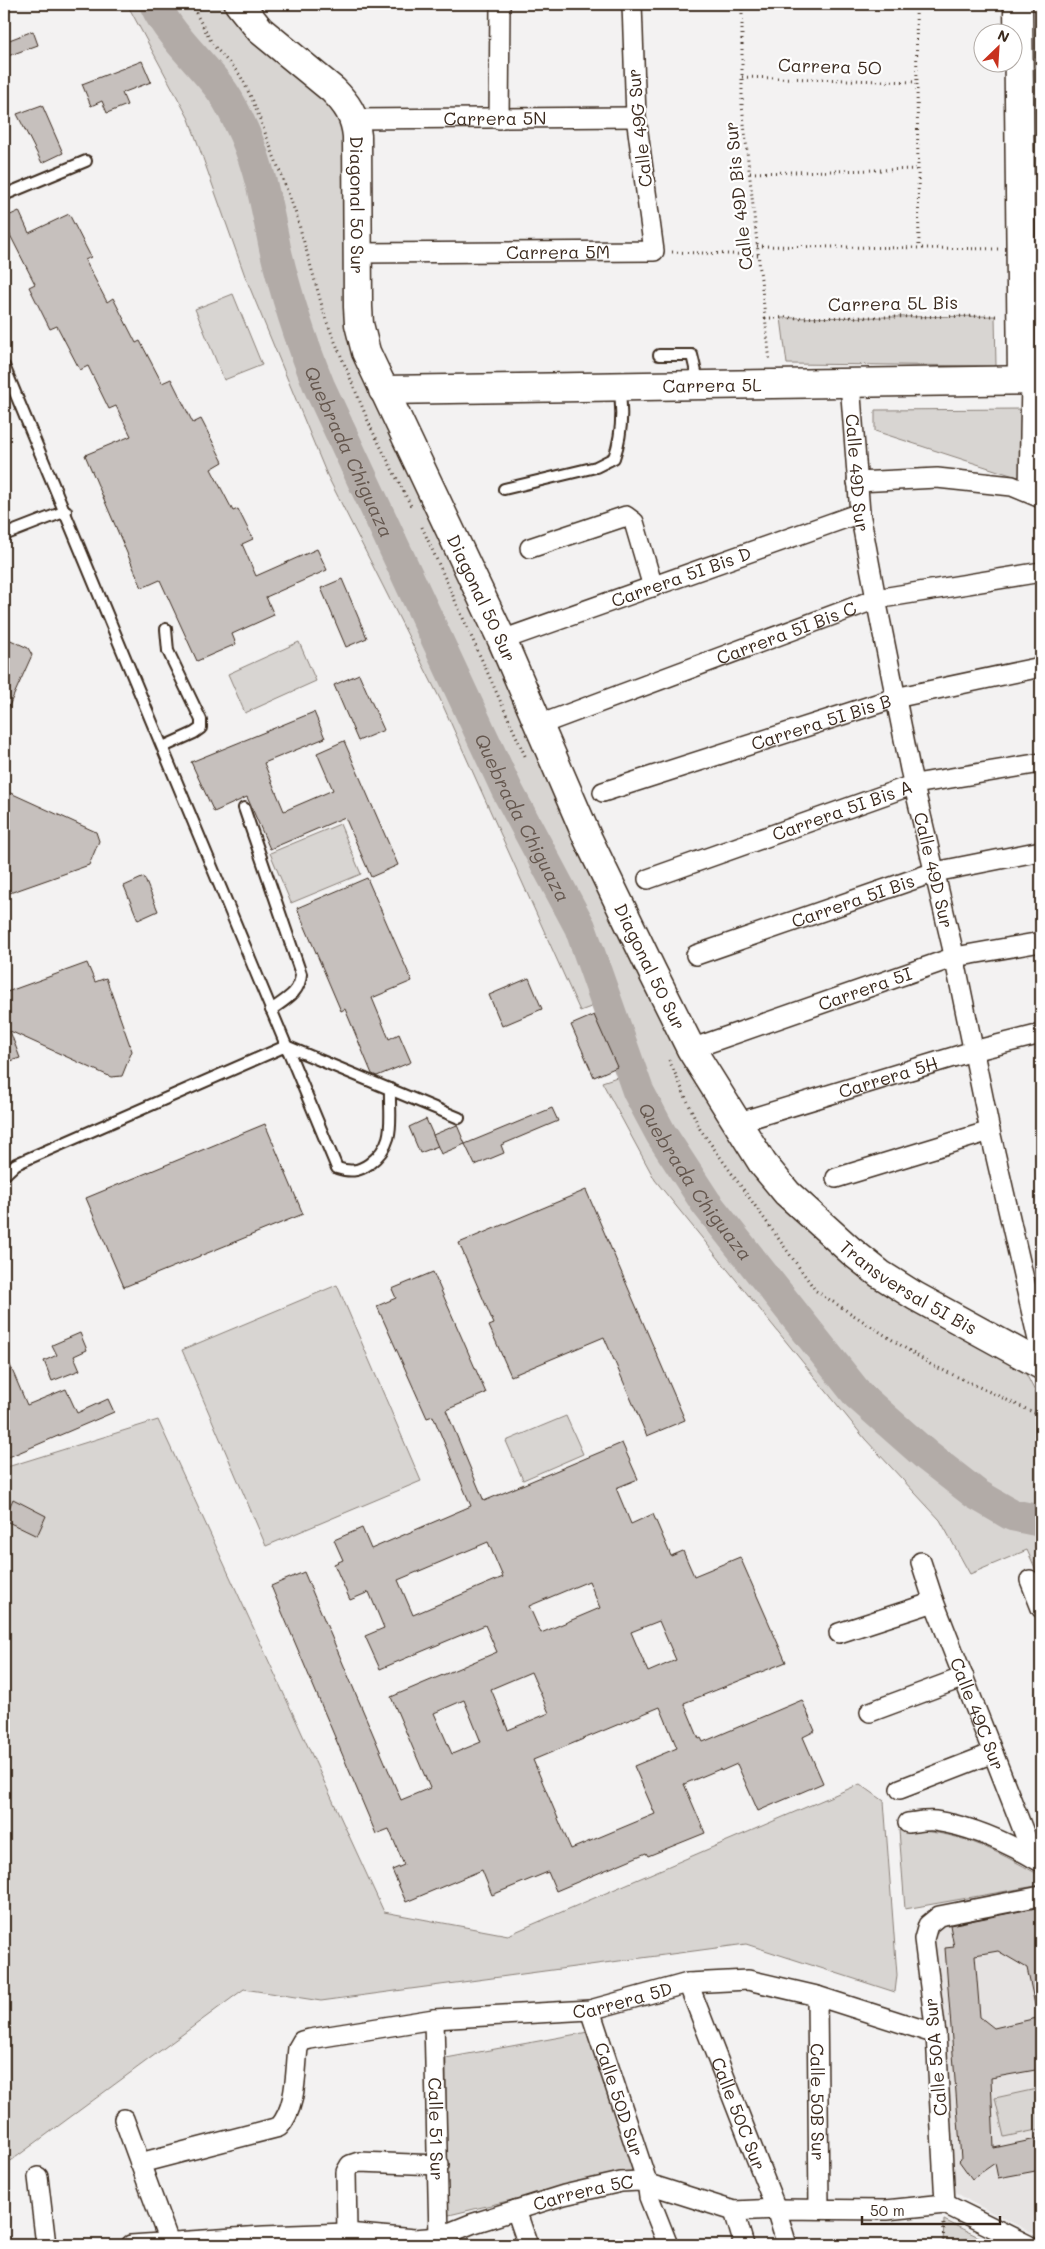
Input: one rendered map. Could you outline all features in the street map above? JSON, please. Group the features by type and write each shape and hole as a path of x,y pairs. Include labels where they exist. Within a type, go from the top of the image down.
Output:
{"street":[{"path":"239,4 250,4"},
{"name":"Diagonal 50 Sur","path":"239,4 267,36 333,90 343,100 355,119 359,324 366,352 502,640 588,840 691,1049 736,1124 763,1164 787,1193"},
{"path":"498,118 500,4"},
{"name":"Calle 49G Sur","path":"632,4 636,117 654,251"},
{"path":"856,482 937,478 1012,486 1035,495 1031,380 1021,315 1018,4"},
{"name":"Carrera 5N","path":"355,119 636,117"},
{"name":"Carrera 5M","path":"358,253 654,251"},
{"name":"Carrera 5L","path":"383,390 1031,380"},
{"name":"Calle 49D Sur","path":"850,383 856,482 860,513 895,698 955,957 990,1131 1041,1353"},
{"name":"Carrera 5I Bis D","path":"502,640 860,513"},
{"path":"530,548 626,516 634,522 653,587"},
{"name":"Carrera 5I Bis C","path":"539,725 876,599 1041,572"},
{"name":"Carrera 5I Bis B","path":"604,792 895,698 1041,667"},
{"name":"Carrera 5I Bis A","path":"648,879 914,784 1041,763"},
{"name":"Carrera 5I Bis","path":"696,955 935,872 1041,851"},
{"name":"Carrera 5I","path":"691,1049 955,957 1041,942"},
{"name":"Carrera 5H","path":"736,1124 973,1051 1041,1034"},
{"path":"836,1178 990,1131"},
{"name":"Transversal 5I Bis","path":"787,1193 851,1251 880,1274 915,1296 1041,1365"},
{"name":"Calle 49C Sur","path":"921,1562 934,1602 993,1753 1038,1860"},
{"path":"1030,1580 1041,1608"},
{"path":"839,1633 934,1602"},
{"path":"870,1712 964,1677"},
{"path":"900,1789 993,1753"},
{"path":"908,1822 934,1821 962,1827 993,1838 1038,1860"},
{"name":"Calle 50A Sur","path":"945,2204 936,2034 924,1939 928,1925 939,1916 1041,1896"},
{"name":"Carrera 5D","path":"140,2163 280,2126 288,2118 298,2048 302,2041 434,2019 590,2010 688,1982 748,1980 817,1996 936,2034"},
{"name":"Calle 50C Sur","path":"688,1982 776,2209 787,2245"},
{"name":"Calle 50B Sur","path":"817,1996 820,2209"},
{"name":"Calle 50D Sur","path":"590,2010 647,2182 649,2197 668,2245"},
{"name":"Calle 51 Sur","path":"434,2019 439,2165 444,2241"},
{"path":"124,2119 169,2242"},
{"path":"347,2234 346,2172 350,2165 359,2162 439,2165"},
{"path":"38,2176 46,2245"},
{"name":"Carrera 5C","path":"135,2245 347,2234 444,2241 471,2224 564,2195 621,2182 647,2182 734,2211 776,2209 886,2210 945,2204"},
{"path":"945,2204 1028,2245"},
{"path":"516,2210 528,2245"},
{"path":"734,2211 744,2245"}],"lane":[{"path":"4,195 86,161"},
{"path":"659,355 692,355 699,386"},
{"path":"4,366 66,511 336,1168 349,1172 362,1169 378,1157 387,1146 390,1090"},
{"path":"504,489 596,467 614,458 620,441 622,402 619,387"},
{"path":"4,535 66,511"},
{"path":"163,747 201,728 201,720 168,651 166,629"},
{"path":"244,808 301,974 300,985 294,994 271,1010"},
{"path":"4,1175 16,1164 286,1046 458,1118"}],"path":[{"name":"Calle 49D Bis Sur","path":"742,4 742,105 773,384"},
{"path":"916,4 919,248"},
{"name":"Carrera 5O","path":"742,77 917,82"},
{"path":"750,173 918,169"},
{"path":"757,246 1020,249"},
{"path":"654,251 758,255"},
{"name":"Carrera 5L Bis","path":"765,318 1021,315"}],"shaded area":[{"path":"127,4 232,4 328,100 346,128 349,323 771,1187 1008,1356 1025,1372 1041,1403 1041,1581 1027,1550 970,1574 940,1520 865,1439 655,1180 602,1082 623,1075 599,1004 580,1011 440,699 327,475 245,276 189,119"},
{"path":"233,294 262,365 224,380 195,309"},
{"path":"995,316 996,366 787,364 781,318"},
{"path":"1022,409 1023,479 875,431 875,410"},
{"path":"299,642 316,681 245,713 228,674"},
{"path":"340,824 361,874 291,903 270,853"},
{"path":"337,1285 421,1481 266,1546 182,1350"},
{"path":"566,1416 583,1454 523,1480 506,1441"},
{"path":"158,1420 384,1912 508,1935 860,1784 884,1801 897,1975 895,1992 746,1944 321,2001 244,1989 4,2166 4,1468"},
{"path":"899,1830 939,1833 973,1842 1041,1876 1041,1885 905,1909"},
{"path":"1041,1900 1041,2237 971,2202 957,2193 948,2180 931,1941 942,1920"},
{"path":"599,2030 645,2168 445,2216 446,2058"},
{"path":"1041,2088 1041,2129 1004,2137 995,2098"},
{"path":"944,2220 995,2245 943,2245"}],"building":[{"path":"33,31 38,45 8,56 4,42"},
{"path":"142,61 151,82 122,93 127,105 107,113 102,101 91,106 82,84"},
{"path":"42,105 63,153 42,163 17,114"},
{"path":"19,211 29,233 69,214 91,257 85,260 107,302 113,298 136,343 140,341 162,383 171,379 193,423 201,419 223,462 211,469 233,511 238,509 253,539 242,544 256,576 317,549 327,570 266,597 274,615 232,634 236,644 197,661 160,580 142,588 85,455 131,436 116,406 109,409 88,366 80,370 57,326 50,329 29,287 35,284 9,233 4,235 4,218"},
{"path":"342,579 367,638 346,647 321,588"},
{"path":"4,637 28,648 32,655 4,717"},
{"path":"359,674 384,730 358,741 334,685"},
{"path":"314,712 325,738 264,763 284,811 333,790 317,753 344,741 398,865 371,877 345,817 270,849 247,797 214,812 191,762"},
{"path":"4,790 96,832 99,841 89,865 4,895"},
{"path":"144,877 158,911 138,920 124,886"},
{"path":"367,878 412,981 372,998 389,1039 399,1034 411,1062 377,1076 372,1074 345,1009 341,1011 297,908"},
{"path":"87,963 95,982 106,978 132,1051 122,1076 111,1077 10,1031 20,1058 4,1063 4,993"},
{"path":"529,978 542,1009 502,1026 489,995"},
{"path":"594,1015 617,1067 594,1077 571,1025"},
{"path":"552,1108 558,1121 501,1145 504,1153 475,1165 465,1144"},
{"path":"426,1119 438,1146 420,1153 409,1127"},
{"path":"265,1124 303,1214 124,1287 86,1198"},
{"path":"457,1125 465,1144 441,1154 433,1135"},
{"path":"586,1190 685,1420 647,1436 604,1337 511,1376 489,1326 494,1324 459,1243"},
{"path":"433,1272 486,1393 446,1410 484,1501 622,1443 638,1479 616,1488 631,1524 653,1514 671,1556 683,1551 694,1576 740,1557 786,1662 684,1703 699,1739 701,1738 703,1742 802,1700 815,1731 803,1737 823,1783 758,1811 737,1764 684,1784 705,1833 648,1856 646,1853 556,1891 548,1872 492,1895 482,1870 406,1902 392,1870 404,1865 389,1829 376,1834 271,1586 304,1572 401,1800 430,1788 391,1697 497,1652 485,1625 380,1669 365,1636 384,1628 369,1592 350,1600 334,1564 343,1560 334,1540 362,1528 371,1549 471,1506 433,1416 427,1418 377,1306 396,1298 392,1289","holes":["488,1542 503,1577 413,1615 398,1580","589,1581 600,1608 541,1633 529,1606","659,1621 676,1660 648,1672 631,1632","531,1672 549,1713 508,1730 491,1689","464,1700 481,1742 452,1754 434,1713","660,1707 677,1748 634,1766 655,1814 571,1849 533,1760"]},
{"path":"80,1333 87,1350 74,1356 80,1370 52,1381 44,1361 57,1355 52,1345"},
{"path":"4,1351 27,1405 66,1389 77,1413 108,1399 114,1412 4,1459"},
{"path":"13,1499 46,1516 37,1536 4,1520"},
{"path":"1041,1907 1041,2004 1035,2005 1027,1968 998,1951 975,1955 980,2017 994,2028 1041,2017 1041,2069 991,2078 994,2148 1041,2138 1041,2170 998,2178 995,2163 972,2179 959,2161 961,2159 945,1948 954,1947 950,1925"}],"waterway":[{"name":"Quebrada Chiguaza","path":"155,4 167,25 220,88 242,128 251,149 259,177 289,301 319,386 507,790 580,927 638,1091 661,1134 706,1203 858,1395 927,1456 976,1494 1012,1515 1041,1521"}]}
